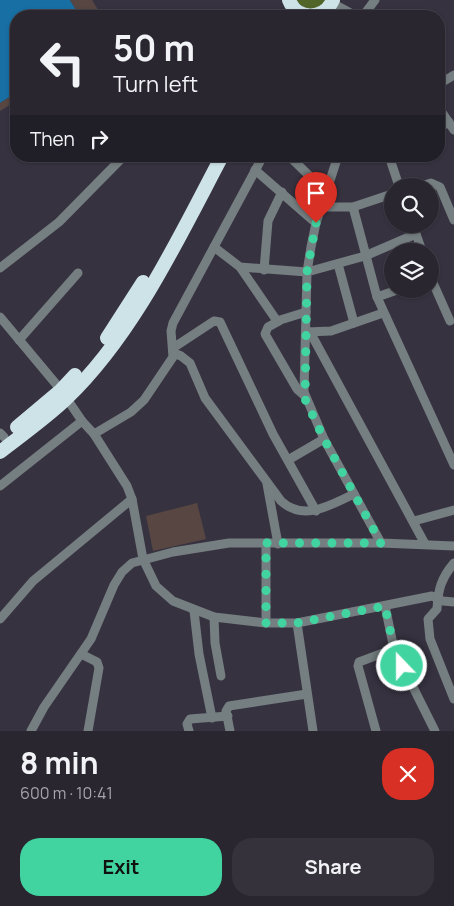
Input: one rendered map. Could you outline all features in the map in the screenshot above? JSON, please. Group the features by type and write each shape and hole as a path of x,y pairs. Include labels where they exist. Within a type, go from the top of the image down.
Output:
{"highway":[{"path":"1,437 64,394 102,345 121,318 209,162"},
{"path":"0,452 103,358 130,322 219,162"}],"street":[{"path":"332,1 346,10"},
{"path":"445,116 454,130"},
{"path":"445,124 449,122"},
{"path":"0,268 60,222 118,162"},
{"path":"173,351 171,331 173,323 260,162"},
{"path":"295,162 326,192"},
{"path":"305,396 309,332 306,312 307,272 316,223 336,162"},
{"path":"391,162 396,178"},
{"path":"255,170 316,223"},
{"path":"439,187 454,220"},
{"path":"264,270 268,221 282,192"},
{"path":"322,207 353,207 384,197"},
{"path":"353,207 365,256 383,313 454,465"},
{"path":"240,267 307,272 365,256 416,234 419,243"},
{"path":"214,247 240,267 274,318 279,321"},
{"path":"338,264 354,323"},
{"path":"19,340 78,273"},
{"path":"377,297 384,295"},
{"path":"439,297 450,322"},
{"path":"306,312 279,321 268,327 265,334 297,389 305,396 324,439 381,543"},
{"path":"309,332 332,331 383,313"},
{"path":"0,317 64,394 82,421 94,434 127,486 132,499 143,559 151,578 164,594 194,611 214,617 266,623 297,623 437,597 443,601 454,602"},
{"path":"94,434 138,406 173,351 218,320 230,341 253,394 316,510"},
{"path":"309,332 425,544"},
{"path":"173,351 190,364 205,398 266,481 288,507 298,511 316,510 354,494"},
{"path":"0,486 82,421"},
{"path":"288,460 324,439"},
{"path":"266,481 278,544"},
{"path":"0,619 33,580 132,499"},
{"path":"414,521 454,510"},
{"path":"266,543 266,623"},
{"path":"31,731 44,707 96,631 114,585 122,572 132,563 216,544 381,543 454,546"},
{"path":"454,563 442,579 437,597 437,609 428,616 429,629 454,699"},
{"path":"385,606 394,649 435,731"},
{"path":"194,611 199,654 212,718"},
{"path":"214,617 214,634 221,676"},
{"path":"297,623 313,731"},
{"path":"376,731 358,664 364,658 394,649"},
{"path":"82,654 97,662 99,668 88,731"},
{"path":"230,731 229,706 307,694"},
{"path":"189,731 188,724 190,719 228,716"}],"green space":[{"path":"295,0 327,0 316,9 305,9"}],"water":[{"path":"0,0 70,0 76,10 10,10 10,97 0,103"}],"building":[{"path":"70,0 92,0 98,10 76,10"},
{"path":"10,97 10,105 0,111 0,103"},
{"path":"197,503 206,539 153,551 146,516"}],"route":[{"path":"316,223 307,272 305,399 324,439 381,543 266,543 266,623 297,623 385,606 394,649 402,666"}]}
